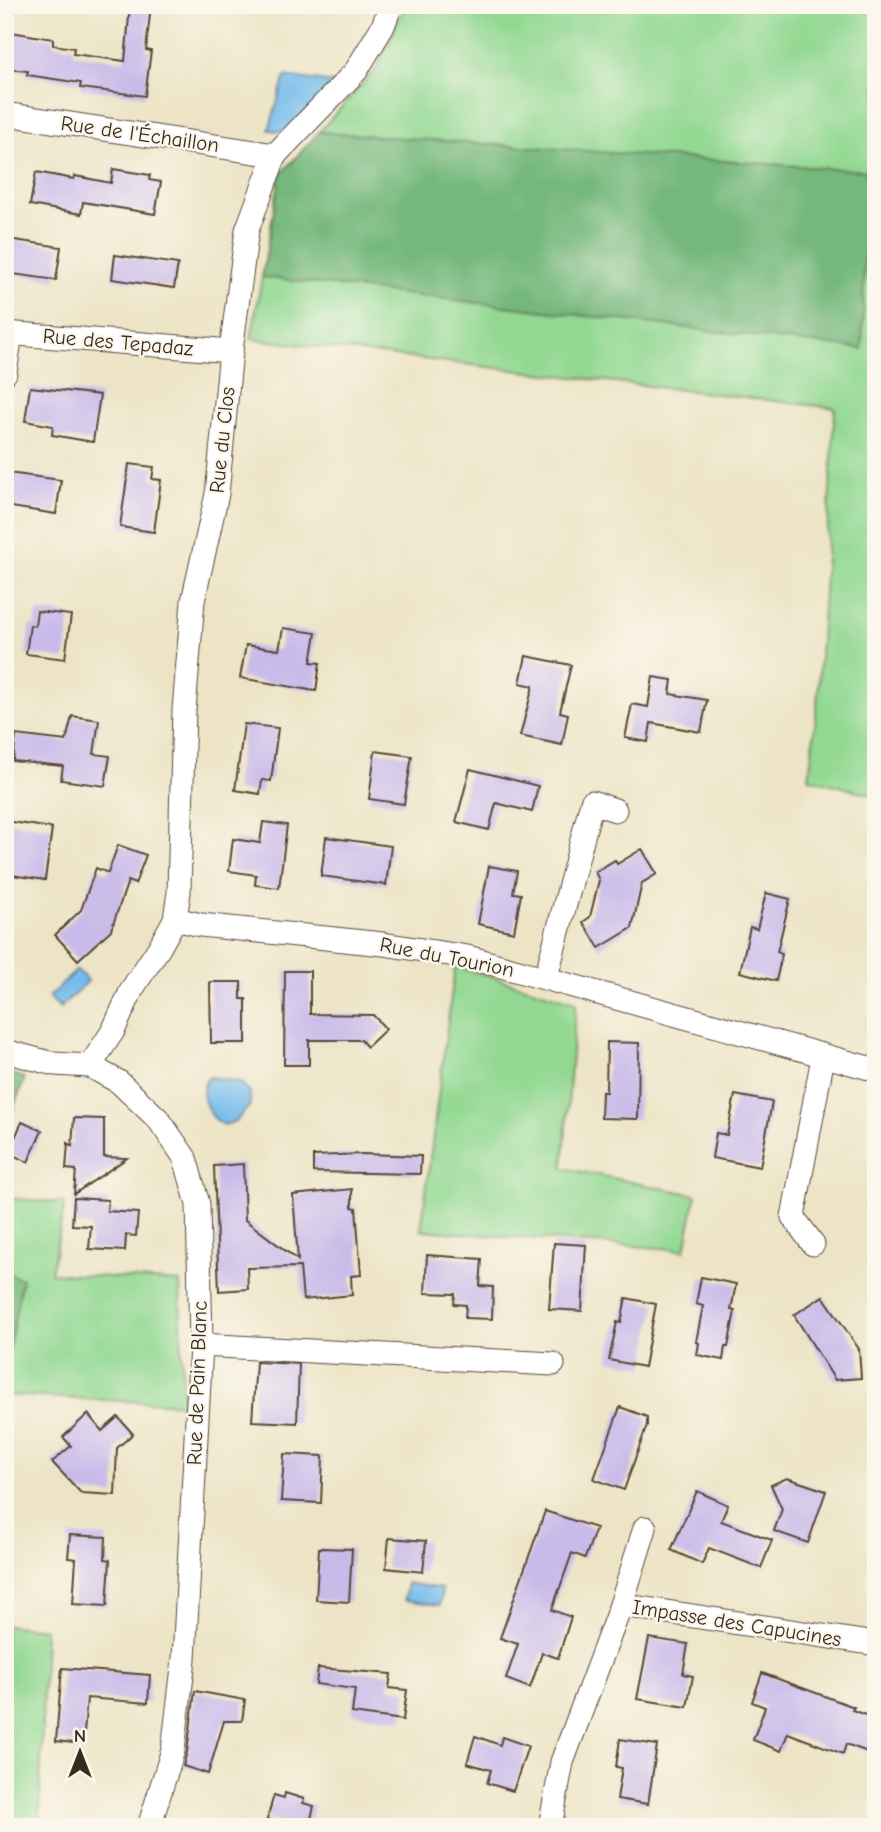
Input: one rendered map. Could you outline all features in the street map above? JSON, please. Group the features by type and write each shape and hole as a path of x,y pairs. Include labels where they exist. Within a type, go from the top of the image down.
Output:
{"street":[{"name":"Rue du Clos","path":"175,919 179,892 184,710 193,601 217,494 231,351 247,230 275,155 356,71 383,26 391,5"},
{"name":"Rue de l'Échaillon","path":"5,114 275,155"},
{"name":"Rue des Tepadaz","path":"8,333 231,351"},
{"path":"5,373 8,333"},
{"path":"546,977 592,802 615,810"},
{"path":"90,1066 113,1031 132,989 175,919"},
{"name":"Rue du Tourion","path":"175,919 201,925 383,944 468,957 876,1070"},
{"name":"Rue de Pain Blanc","path":"5,1051 54,1064 90,1066 120,1082 159,1120 185,1158 198,1204 201,1345 184,1659 173,1750 149,1827"},
{"path":"813,1244 793,1217 823,1057"},
{"path":"201,1345 553,1364"},
{"path":"621,1605 645,1528"},
{"name":"Impasse des Capucines","path":"550,1827 562,1762 621,1605 876,1644"}],"green space":[{"path":"406,5 876,5 876,796 809,778 817,706 835,408 251,339 262,277 862,348 867,172 319,132 376,69"},
{"path":"319,132 867,171 862,349 262,277 280,175"},
{"path":"455,966 576,1002 563,1168 696,1195 685,1250 421,1230"},
{"path":"5,1071 25,1078 5,1130"},
{"path":"5,1198 65,1203 51,1273 180,1282 183,1404 5,1395 5,1359 22,1279 5,1272"},
{"path":"5,1272 22,1279 7,1359 5,1359"},
{"path":"5,1625 45,1629 39,1827 5,1827"}],"water":[{"path":"285,76 340,84 286,132 269,130"},
{"path":"77,970 88,981 60,1008 49,997"},
{"path":"210,1077 240,1082 250,1093 250,1105 236,1121 225,1125 209,1111 203,1089"},
{"path":"407,1583 442,1589 440,1605 404,1600"}],"building":[{"path":"130,5 151,5 146,50 151,51 145,96 80,88 81,83 27,75 28,71 10,69 11,59 5,58 5,31 53,39 53,45 74,48 73,54 125,61"},
{"path":"113,169 150,175 149,180 161,182 155,214 83,202 81,214 30,205 36,172 111,183"},
{"path":"8,239 61,247 56,280 5,273"},
{"path":"115,255 178,264 174,288 112,279"},
{"path":"30,387 100,395 93,442 52,435 53,426 25,421"},
{"path":"129,464 154,467 152,479 161,480 154,532 120,527"},
{"path":"8,473 61,480 56,514 5,506"},
{"path":"37,611 71,615 65,659 26,654 30,625 35,626"},
{"path":"283,628 316,633 311,662 320,663 316,691 240,678 246,645 279,650"},
{"path":"526,656 571,665 560,712 568,714 562,745 520,736 533,686 520,683"},
{"path":"653,677 672,680 670,694 707,700 701,732 651,723 648,742 625,738 632,704 648,707"},
{"path":"72,716 99,720 94,754 110,756 105,786 61,780 63,766 13,761 16,735 66,741"},
{"path":"244,724 278,728 271,781 262,780 260,794 235,790"},
{"path":"375,751 412,756 404,804 369,799"},
{"path":"470,769 538,786 532,812 496,803 489,830 456,822"},
{"path":"5,821 52,828 45,880 5,874"},
{"path":"263,822 287,825 279,888 255,885 256,875 229,871 233,839 260,843"},
{"path":"326,837 391,846 386,885 321,876"},
{"path":"118,845 146,855 135,884 128,881 111,930 78,960 55,935 81,910 96,868 108,873"},
{"path":"642,849 657,874 642,883 632,928 599,948 583,922 590,917 599,880 595,872 615,860 617,864"},
{"path":"489,866 517,871 513,893 521,894 514,932 478,924"},
{"path":"766,893 790,899 777,952 782,954 776,981 740,972 750,927 757,929"},
{"path":"285,971 310,971 310,1014 373,1015 386,1029 367,1047 361,1040 309,1040 309,1065 284,1065"},
{"path":"210,982 241,982 241,999 246,999 246,1043 211,1043"},
{"path":"607,1042 639,1043 638,1119 601,1118 602,1092 606,1092"},
{"path":"735,1095 772,1102 760,1167 712,1158 716,1133 727,1135"},
{"path":"74,1118 104,1119 104,1157 127,1158 74,1194 76,1170 66,1169 68,1143 72,1146"},
{"path":"22,1122 42,1131 28,1162 8,1153"},
{"path":"313,1156 421,1156 420,1174 313,1172"},
{"path":"243,1164 245,1220 298,1260 293,1195 352,1189 361,1275 351,1276 352,1295 303,1300 300,1267 247,1268 248,1289 219,1291 214,1166"},
{"path":"74,1198 108,1200 107,1211 138,1213 136,1236 126,1235 125,1251 89,1249 91,1226 72,1225"},
{"path":"554,1243 586,1245 582,1311 549,1309"},
{"path":"427,1255 482,1259 480,1286 493,1287 492,1319 465,1318 466,1305 454,1304 455,1294 425,1293"},
{"path":"701,1277 736,1284 731,1310 735,1311 723,1360 697,1355 699,1343 696,1342 703,1306 696,1304"},
{"path":"823,1296 859,1349 861,1378 835,1380 794,1315"},
{"path":"626,1298 656,1304 644,1367 609,1360 617,1322 621,1323"},
{"path":"256,1362 299,1364 297,1423 252,1421"},
{"path":"620,1407 647,1417 647,1425 624,1490 594,1479"},
{"path":"88,1414 102,1431 118,1417 133,1434 117,1448 115,1495 81,1493 52,1462 71,1446 63,1437"},
{"path":"284,1454 323,1456 321,1503 281,1501"},
{"path":"787,1478 826,1491 808,1543 774,1531 782,1509 771,1485"},
{"path":"697,1491 728,1505 721,1521 772,1540 761,1568 709,1548 702,1564 671,1550"},
{"path":"545,1511 596,1528 585,1558 572,1553 552,1610 571,1617 558,1658 542,1653 530,1688 506,1679 518,1644 500,1638"},
{"path":"70,1535 106,1537 105,1559 110,1560 107,1606 73,1604 76,1559 68,1558"},
{"path":"389,1538 426,1541 423,1572 386,1568"},
{"path":"319,1548 352,1549 349,1602 316,1600"},
{"path":"649,1638 688,1644 683,1674 693,1676 687,1707 637,1699"},
{"path":"62,1668 150,1675 148,1703 87,1698 83,1744 56,1741"},
{"path":"318,1668 391,1674 389,1688 407,1690 403,1720 352,1713 355,1689 316,1684"},
{"path":"762,1673 854,1707 852,1710 876,1719 876,1755 846,1744 843,1754 788,1733 781,1751 753,1740 765,1707 752,1702"},
{"path":"195,1691 245,1700 242,1721 224,1721 208,1774 183,1766"},
{"path":"475,1736 500,1745 502,1737 528,1746 513,1791 487,1783 491,1770 467,1763"},
{"path":"620,1739 657,1745 648,1804 617,1799 622,1768 616,1767"},
{"path":"285,1793 304,1799 303,1803 314,1806 309,1827 294,1827 267,1819 274,1795 284,1798"}]}
